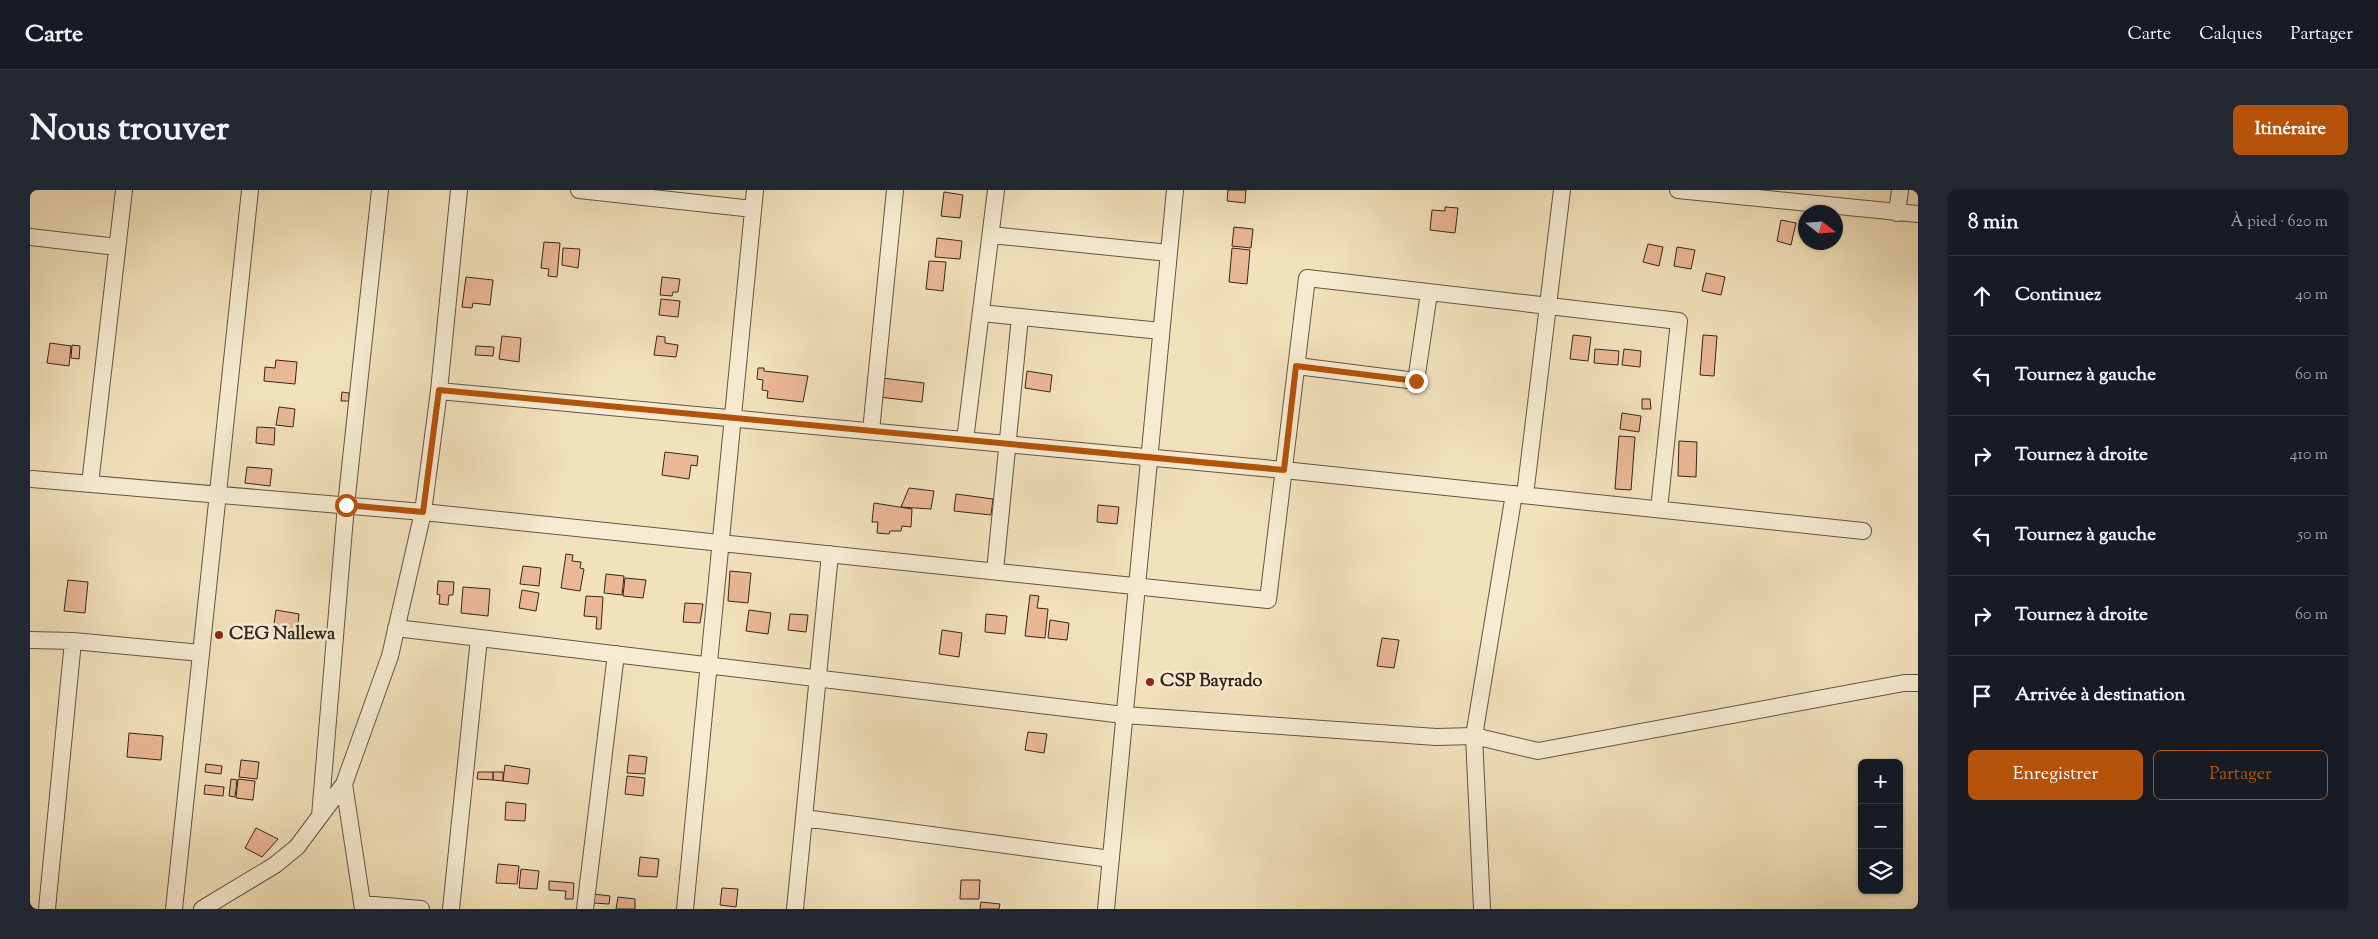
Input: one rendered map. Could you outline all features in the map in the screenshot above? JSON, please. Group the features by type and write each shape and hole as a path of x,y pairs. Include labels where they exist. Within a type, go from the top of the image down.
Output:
{"street":[{"path":"90,484 124,190"},
{"path":"174,909 250,190"},
{"path":"320,816 346,505 380,190"},
{"path":"202,909 275,865 297,847 344,784 390,656 423,512 439,390 459,190"},
{"path":"579,190 753,209"},
{"path":"685,909 755,190"},
{"path":"871,431 895,190"},
{"path":"965,440 996,190"},
{"path":"1106,909 1175,190"},
{"path":"1482,909 1474,736 1520,495 1549,307 1562,190"},
{"path":"1678,190 1918,214"},
{"path":"1897,213 1900,190"},
{"path":"991,235 1169,253"},
{"path":"30,237 117,247"},
{"path":"32,479 423,512 1268,600 1307,278 1679,321 1660,509"},
{"path":"1296,366 1416,381 1429,293"},
{"path":"981,313 1161,331"},
{"path":"995,571 1020,317"},
{"path":"439,390 1284,470 1863,531"},
{"path":"795,909 830,554"},
{"path":"396,628 1124,714 1436,736 1474,736 1538,751 1904,683 1918,683"},
{"path":"451,909 479,638"},
{"path":"30,640 73,641 201,653"},
{"path":"47,909 73,641"},
{"path":"585,909 616,654"},
{"path":"344,784 363,906 421,909"},
{"path":"804,818 1110,859"}],"building":[{"path":"1228,190 1246,190 1245,203 1227,201"},
{"path":"944,192 963,195 960,218 941,216"},
{"path":"1445,207 1458,208 1455,233 1430,230 1432,210 1445,211"},
{"path":"1781,220 1796,223 1791,245 1777,241"},
{"path":"1234,227 1253,229 1251,248 1232,246"},
{"path":"937,238 962,241 960,259 935,257"},
{"path":"544,242 560,243 557,277 548,276 549,269 541,268"},
{"path":"1648,244 1663,247 1659,266 1643,262"},
{"path":"1677,247 1695,250 1691,269 1674,266"},
{"path":"563,248 580,249 578,268 562,265"},
{"path":"1232,248 1250,250 1247,284 1229,282"},
{"path":"929,261 946,262 943,291 926,289"},
{"path":"1706,273 1725,277 1721,295 1702,291"},
{"path":"466,277 493,280 490,305 473,303 472,308 462,307"},
{"path":"662,277 680,279 678,292 673,292 672,296 660,295"},
{"path":"661,299 680,301 678,317 659,315"},
{"path":"1573,335 1591,337 1588,361 1570,359"},
{"path":"1703,335 1717,336 1714,376 1700,375"},
{"path":"502,336 521,338 519,362 499,359"},
{"path":"657,336 665,337 665,343 678,345 676,357 654,355"},
{"path":"50,343 71,346 69,366 47,363"},
{"path":"72,345 80,346 79,359 71,358"},
{"path":"476,346 494,347 493,356 475,355"},
{"path":"1595,349 1619,351 1618,365 1594,363"},
{"path":"1624,349 1641,351 1640,367 1622,365"},
{"path":"276,360 297,362 295,384 264,381 265,367 275,368"},
{"path":"758,368 764,368 764,371 808,376 803,402 767,398 768,391 762,390 763,380 757,379"},
{"path":"1027,371 1052,375 1050,392 1025,388"},
{"path":"882,378 924,383 922,402 879,397"},
{"path":"342,392 349,393 349,401 341,401"},
{"path":"1642,399 1650,399 1651,409 1642,409"},
{"path":"279,407 295,409 293,427 276,425"},
{"path":"1622,413 1641,416 1639,432 1620,429"},
{"path":"257,427 275,428 274,445 256,443"},
{"path":"1619,436 1635,437 1631,490 1615,489"},
{"path":"1679,441 1697,442 1696,477 1678,476"},
{"path":"665,452 698,456 697,466 691,465 689,479 662,475"},
{"path":"247,467 272,469 270,486 245,483"},
{"path":"909,488 934,491 931,509 901,507"},
{"path":"956,494 993,499 991,515 954,511"},
{"path":"874,503 912,509 911,527 902,526 901,531 890,531 889,534 877,533 878,522 872,522"},
{"path":"1098,505 1119,507 1117,524 1097,522"},
{"path":"566,554 573,555 572,561 581,562 580,568 584,569 580,591 561,588"},
{"path":"523,566 541,568 539,586 520,584"},
{"path":"730,571 751,573 748,603 728,601"},
{"path":"606,574 624,576 622,595 604,593"},
{"path":"625,578 646,580 643,598 623,596"},
{"path":"68,580 88,582 85,613 64,611"},
{"path":"438,581 454,582 453,595 449,595 448,605 439,604 440,595 437,594"},
{"path":"463,587 490,589 488,616 461,613"},
{"path":"522,590 539,593 536,611 519,608"},
{"path":"1030,595 1039,596 1037,608 1048,609 1045,638 1025,636"},
{"path":"586,596 603,597 601,629 596,629 597,617 584,616"},
{"path":"685,603 703,604 700,623 683,622"},
{"path":"276,610 299,614 297,634 273,631"},
{"path":"749,610 771,613 768,634 746,631"},
{"path":"790,614 808,615 806,632 788,630"},
{"path":"986,614 1007,616 1005,634 985,632"},
{"path":"1050,620 1069,623 1067,640 1048,638"},
{"path":"942,630 962,633 959,657 939,654"},
{"path":"1382,638 1399,640 1394,668 1377,666"},
{"path":"1028,732 1047,734 1044,753 1025,750"},
{"path":"129,733 163,736 161,760 127,757"},
{"path":"629,755 647,757 645,774 627,773"},
{"path":"241,760 259,762 257,779 239,777"},
{"path":"206,764 222,766 221,774 205,772"},
{"path":"505,765 530,769 528,784 503,781"},
{"path":"478,772 493,772 493,780 477,779"},
{"path":"493,772 503,772 503,781 493,780"},
{"path":"627,776 645,778 643,796 625,794"},
{"path":"231,779 237,780 235,797 229,796"},
{"path":"238,779 255,781 253,800 236,798"},
{"path":"205,785 224,787 223,796 204,794"},
{"path":"506,802 526,804 525,821 505,820"},
{"path":"256,828 278,839 262,857 245,848"},
{"path":"640,857 659,859 657,877 638,876"},
{"path":"498,864 519,866 517,884 496,883"},
{"path":"521,869 539,871 537,889 519,888"},
{"path":"961,880 980,880 979,899 960,899"},
{"path":"549,881 574,883 573,899 565,899 566,891 549,890"},
{"path":"722,888 738,889 736,907 720,905"},
{"path":"593,894 610,896 609,904 592,903"},
{"path":"618,897 635,899 635,909 616,909"},
{"path":"981,902 1000,904 999,909 980,909"}],"place":[{"name":"CEG Nallewa","path":"219,635"},
{"name":"CSP Bayrado","path":"1150,682"}],"route":[{"path":"346,505 423,512 439,390 1284,470 1296,366 1416,381"}]}
